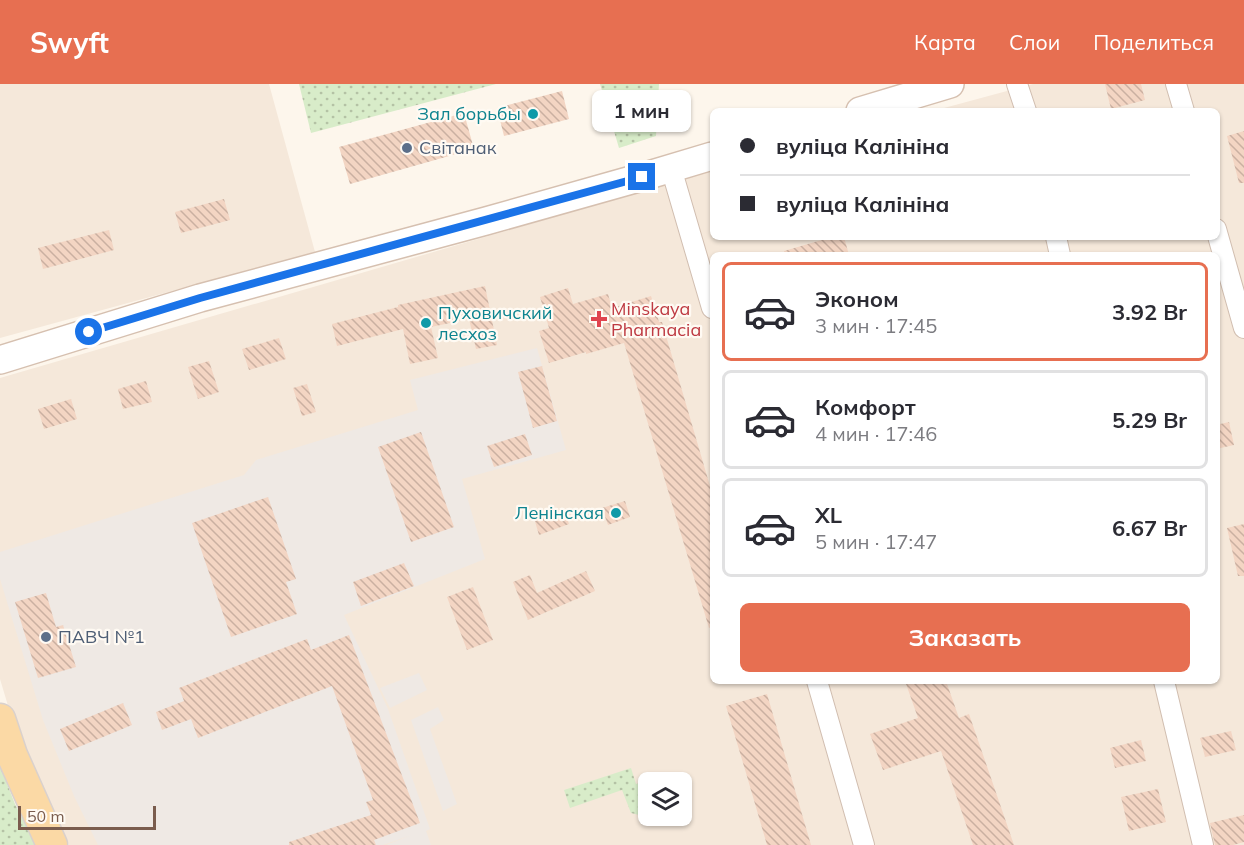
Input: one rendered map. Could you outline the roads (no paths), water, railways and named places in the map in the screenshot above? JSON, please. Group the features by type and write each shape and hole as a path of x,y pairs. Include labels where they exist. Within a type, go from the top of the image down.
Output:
{"main road":[{"path":"870,108 950,84"},
{"path":"0,360 200,298 486,221 710,157"},
{"path":"0,719 12,755 52,845"}],"street":[{"path":"1017,84 1025,108"},
{"path":"1176,84 1183,108"},
{"path":"671,168 710,301"},
{"path":"1219,240 1244,328"},
{"path":"818,684 864,845"},
{"path":"1165,684 1203,845"}],"place":[{"name":"Зал борьбы","path":"533,114"},
{"name":"Світанак","path":"407,148"},
{"name":"Minskaya Pharmacia","path":"599,319"},
{"name":"Пуховичский лесхоз","path":"426,323"},
{"name":"Ленінская","path":"616,513"},
{"name":"ПАВЧ №1","path":"46,637"}]}
